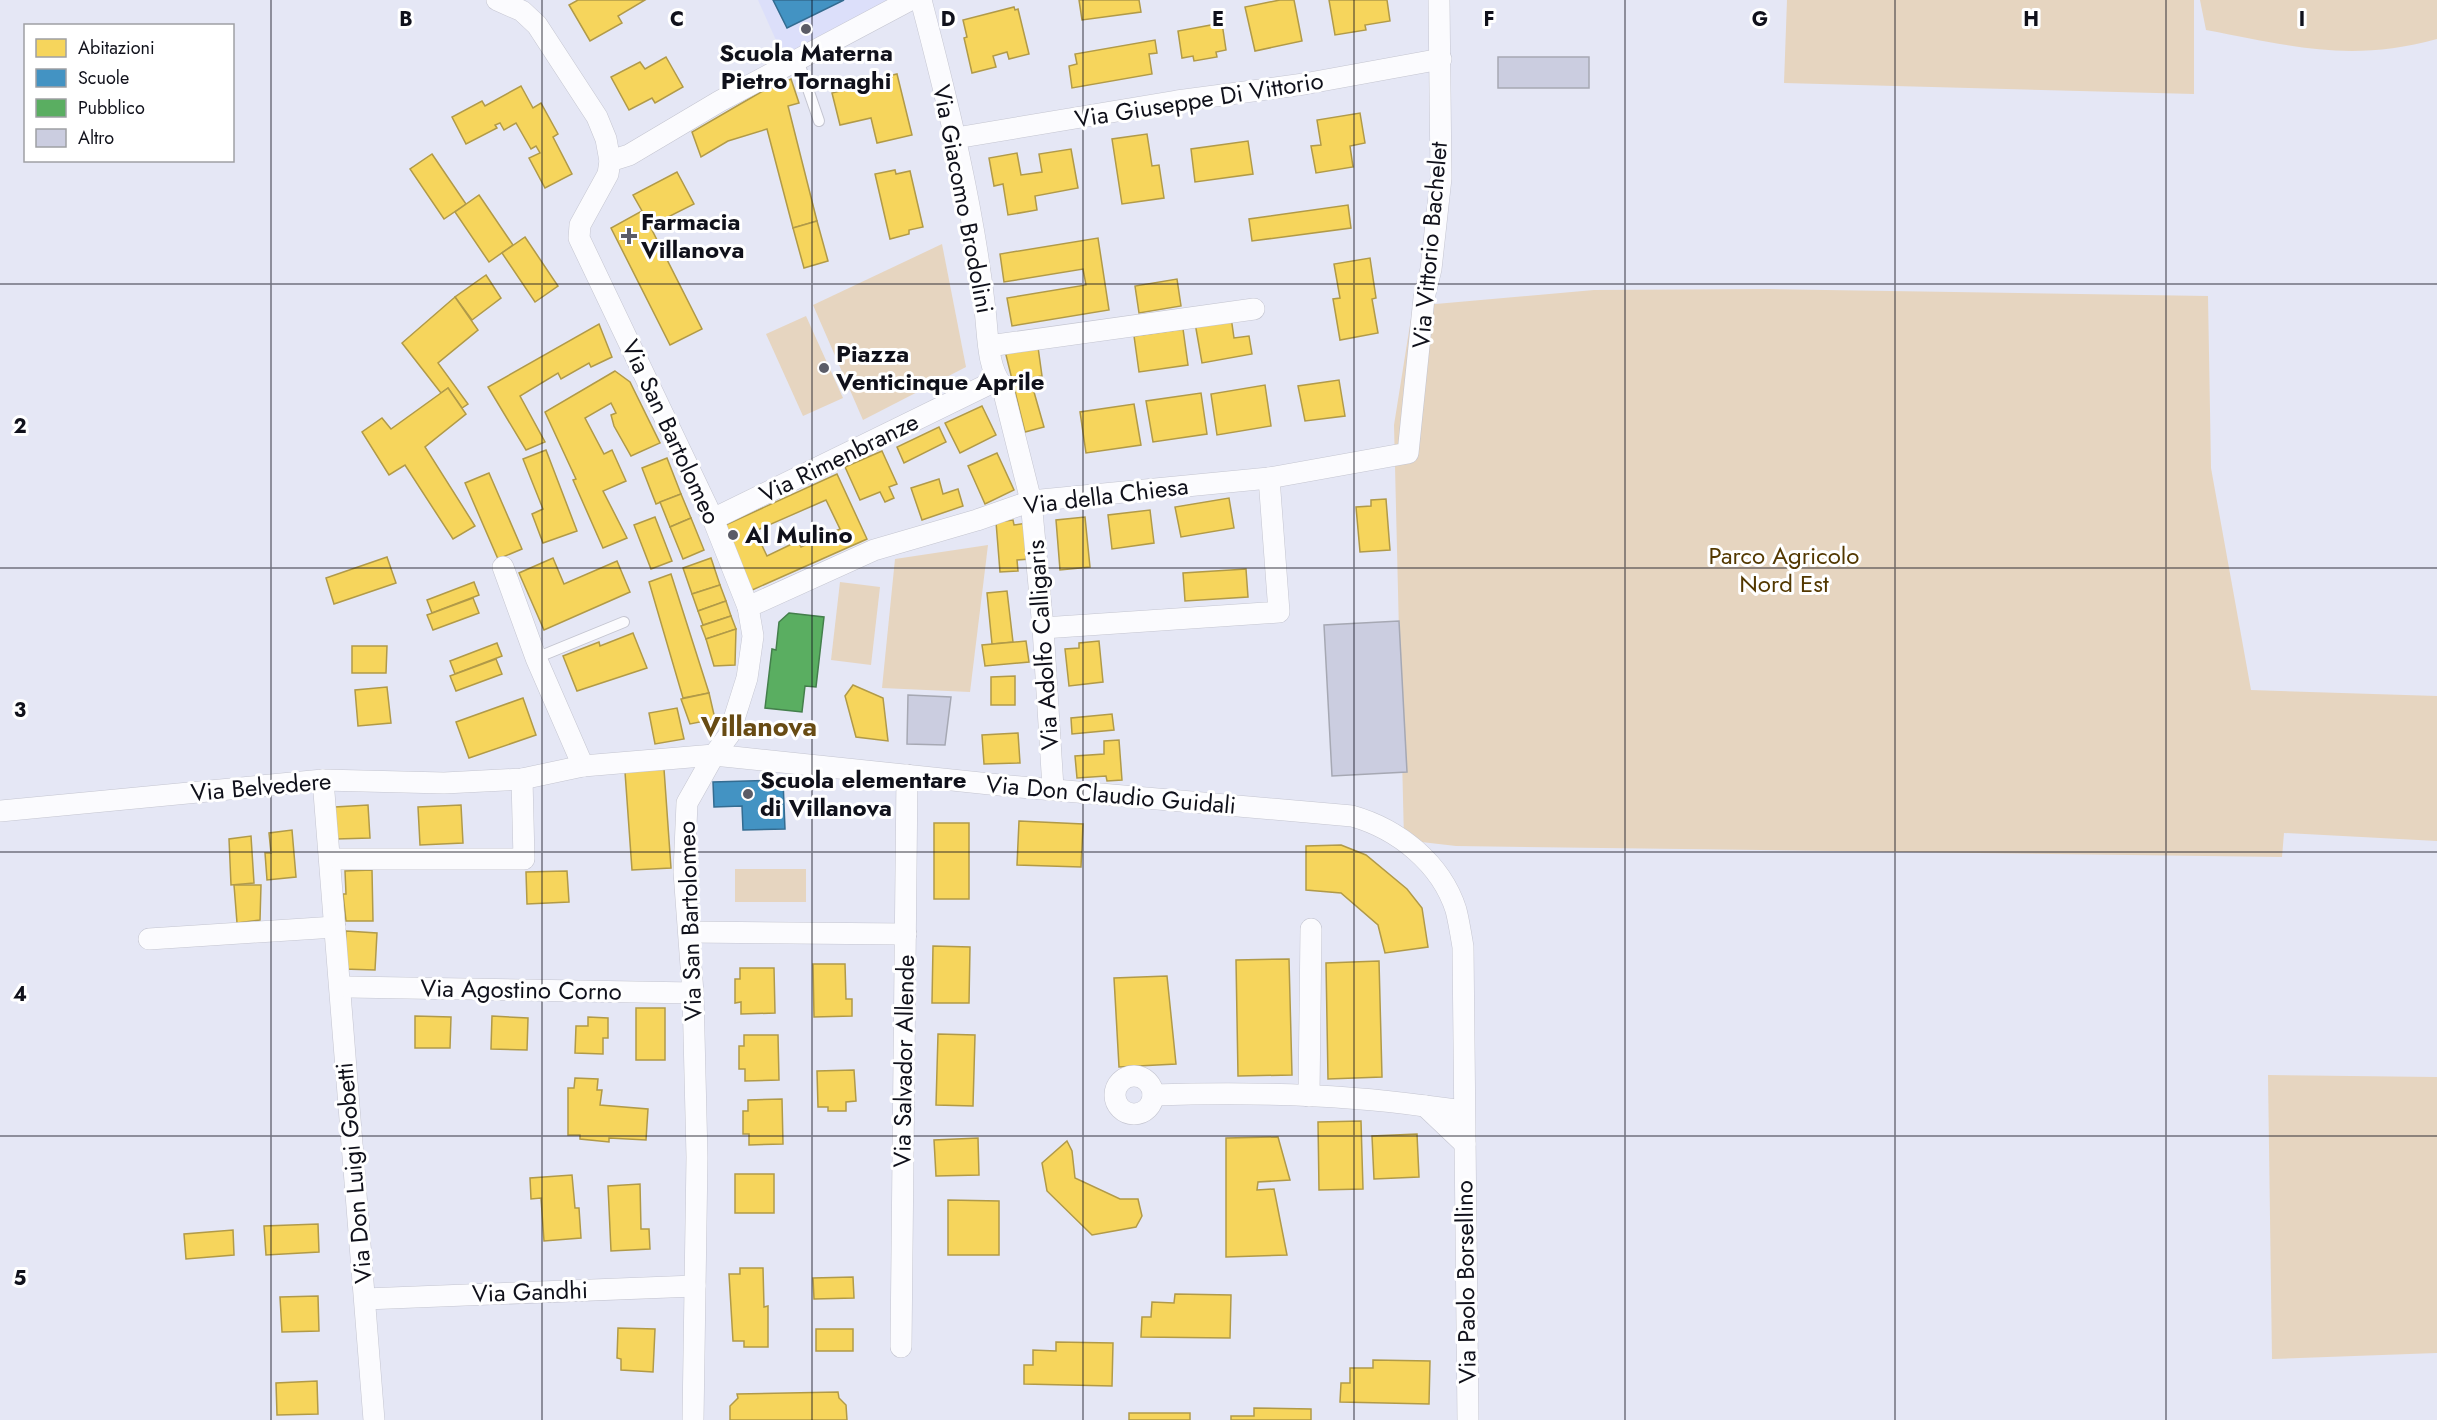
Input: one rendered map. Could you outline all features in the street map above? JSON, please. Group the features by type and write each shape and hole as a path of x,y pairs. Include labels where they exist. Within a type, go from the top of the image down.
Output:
{"street":[{"path":"497,0 530,16 544,34 601,125 610,162 629,155 689,118 910,0"},
{"name":"Via Giacomo Brodolini","path":"921,0 957,138 978,250 989,346 997,380 1002,386 1031,501"},
{"name":"Via Vittorio Bachelet","path":"1408,453 1424,298 1431,269 1441,178 1439,0"},
{"name":"Via Giuseppe Di Vittorio","path":"957,138 1178,101 1304,84 1441,59"},
{"name":"Via San Bartolomeo","path":"610,162 605,181 580,225 579,238 713,519 748,607 753,636 747,678 729,735 714,754 687,803 684,872 693,993 697,1157 693,1419"},
{"path":"989,346 1254,309"},
{"name":"Via Rimenbranze","path":"713,519 997,380"},
{"name":"Via della Chiesa","path":"748,607 874,550 1031,501 1269,478 1408,453"},
{"path":"1043,628 1279,612 1269,478"},
{"name":"Via Adolfo Calligaris","path":"1031,501 1043,628 1053,788"},
{"path":"503,567 536,658 583,766"},
{"name":"Via Belvedere","path":"0,811 323,780 444,783 522,779 583,766 714,754"},
{"name":"Via Don Claudio Guidali","path":"714,754 1009,786 1053,788 1352,816 1375,823 1398,835"},
{"name":"Via Salvador Allende","path":"900,1347 907,775"},
{"path":"338,859 524,859 522,779"},
{"name":"Via Don Luigi Gobetti","path":"323,780 374,1420"},
{"name":"Via Paolo Borsellino","path":"1398,835 1438,875 1455,909 1463,947 1468,1420"},
{"path":"149,939 335,927"},
{"path":"1309,1096 1311,930"},
{"path":"689,932 906,934"},
{"name":"Via Agostino Corno","path":"348,987 693,993"},
{"path":"1153,1095 1231,1092 1309,1096 1464,1111"},
{"path":"1425,1106 1465,1144"},
{"name":"Via Gandhi","path":"364,1299 695,1286"}],"lane":[{"path":"798,60 819,121"},
{"path":"536,658 624,622"}],"shaded area":[{"name":"Scuola Materna Pietro Tornaghi","path":"758,0 900,0 784,58"}],"green space":[{"path":"1787,0 2194,0 2194,94 1784,83"},
{"path":"2200,0 2437,0 2437,39 2406,46 2348,51 2321,50 2266,42 2206,30"},
{"path":"942,244 966,367 863,420 813,305"},
{"name":"Parco Agricolo Nord Est","path":"1769,289 2208,296 2211,468 2251,690 2437,696 2437,841 2284,833 2282,857 1456,846 1404,840 1394,425 1413,306 1594,290"},
{"path":"806,316 843,398 803,416 766,334"},
{"path":"988,545 970,692 882,688 895,559"},
{"path":"840,582 880,587 871,665 831,660"},
{"path":"735,869 806,869 806,902 735,902"},
{"path":"2268,1075 2437,1077 2437,1353 2272,1359"}],"building: Abitazioni":[{"path":"578,0 645,0 618,16 622,23 590,41 569,5"},
{"path":"1079,0 1139,0 1141,12 1082,20"},
{"path":"1280,0 1294,0 1302,41 1255,51 1245,7"},
{"path":"1329,0 1387,0 1390,21 1365,25 1366,30 1335,35"},
{"path":"1014,7 1015,10 1018,9 1029,54 1009,59 1007,52 993,56 996,67 972,73 964,38 967,37 963,20"},
{"path":"1222,23 1226,50 1216,52 1217,57 1194,61 1193,56 1182,58 1178,31"},
{"path":"1155,40 1157,53 1149,54 1152,74 1072,88 1069,66 1077,64 1075,54"},
{"path":"666,57 683,87 655,103 652,98 629,110 611,77 640,62 645,69"},
{"path":"897,74 912,135 877,143 871,118 840,125 832,93 860,86 859,83"},
{"path":"791,79 799,103 788,106 817,221 793,228 767,129 728,141 701,157 692,132 761,92"},
{"path":"521,86 533,108 541,103 558,134 553,137 572,174 545,188 529,158 540,153 536,146 531,149 516,123 504,130 500,123 495,125 497,128 466,144 452,117 482,101 485,106"},
{"path":"1360,113 1365,143 1350,146 1353,167 1316,173 1311,146 1321,145 1317,120"},
{"path":"1147,134 1152,166 1159,165 1164,198 1122,204 1112,139"},
{"path":"1248,141 1253,174 1195,182 1191,149"},
{"path":"1071,149 1078,188 1035,196 1037,210 1008,215 1003,184 994,186 989,158 1017,153 1021,175 1042,172 1039,154"},
{"path":"432,154 466,204 444,219 410,169"},
{"path":"895,170 896,174 910,171 923,227 909,230 909,234 890,239 875,174"},
{"path":"677,172 694,204 650,226 702,329 670,345 611,228 642,211 633,195"},
{"path":"479,195 513,245 489,262 455,212"},
{"path":"1348,205 1351,228 1252,241 1249,219"},
{"path":"817,221 828,261 804,268 793,228"},
{"path":"525,237 558,286 535,302 502,253"},
{"path":"1098,238 1109,310 1012,326 1007,298 1086,285 1083,269 1004,282 1000,254"},
{"path":"1370,258 1376,298 1372,299 1378,333 1340,340 1333,299 1340,298 1334,264"},
{"path":"486,275 501,298 472,320 455,297"},
{"path":"1177,279 1181,306 1139,313 1135,286"},
{"path":"455,297 478,330 438,363 468,404 462,408 448,388 441,393 402,343"},
{"path":"1231,317 1234,338 1249,336 1252,354 1202,363 1195,323"},
{"path":"599,324 612,357 591,367 589,363 561,379 558,373 520,396 545,442 526,450 488,387"},
{"path":"1183,329 1188,365 1139,372 1134,336"},
{"path":"1038,347 1042,376 1030,378 1044,427 1025,432 1005,351"},
{"path":"615,371 630,382 660,443 631,456 614,426 611,415 616,413 611,403 585,418 604,454 612,450 626,481 603,491 627,538 603,548 573,480 576,479 545,412"},
{"path":"1339,380 1345,416 1305,421 1298,386"},
{"path":"1265,385 1271,426 1217,435 1211,394"},
{"path":"448,388 466,414 425,447 475,526 453,539 405,465 389,475 362,432 382,418 391,429"},
{"path":"1201,393 1207,434 1153,442 1146,401"},
{"path":"1134,404 1141,445 1086,453 1080,412"},
{"path":"982,406 996,435 960,453 945,423"},
{"path":"939,427 946,442 904,463 897,447"},
{"path":"546,450 577,531 543,543 532,514 543,509 523,459"},
{"path":"882,451 897,484 889,487 894,498 885,502 880,492 860,500 845,467"},
{"path":"997,453 1014,490 985,504 968,466"},
{"path":"667,458 681,494 656,504 642,468"},
{"path":"489,473 522,549 498,559 465,483"},
{"path":"837,474 867,539 750,591 721,527","holes":["826,500 840,529 801,547 798,541 767,556 755,531"]},
{"path":"939,479 943,494 958,489 963,506 922,520 911,488"},
{"path":"681,494 691,518 670,527 660,502"},
{"path":"1229,498 1234,528 1181,537 1175,507"},
{"path":"1386,499 1390,550 1360,552 1356,507 1371,506 1371,500"},
{"path":"1150,510 1154,543 1112,549 1108,515"},
{"path":"655,517 672,561 651,569 634,525"},
{"path":"1085,517 1090,567 1060,570 1056,520"},
{"path":"691,518 704,550 683,559 670,527"},
{"path":"1013,520 1014,525 1027,523 1030,559 1017,560 1018,571 1000,572 996,522"},
{"path":"387,557 396,583 334,604 326,578"},
{"path":"553,558 564,584 617,561 630,592 544,630 519,573"},
{"path":"711,558 720,585 692,594 683,568"},
{"path":"1246,569 1248,597 1185,601 1183,573"},
{"path":"671,574 709,693 683,698 649,582"},
{"path":"474,582 479,595 432,613 427,600"},
{"path":"720,585 726,601 698,611 692,594"},
{"path":"1007,591 1013,642 992,644 987,593"},
{"path":"473,598 479,613 433,630 427,615"},
{"path":"726,601 731,616 703,625 698,611"},
{"path":"731,616 736,629 706,639 701,626"},
{"path":"736,629 735,665 714,666 706,639"},
{"path":"633,633 647,668 577,691 563,656 599,642 600,646"},
{"path":"1026,641 1029,662 985,666 982,645"},
{"path":"1099,641 1103,682 1069,686 1065,649 1079,648 1079,643"},
{"path":"497,643 502,656 455,674 450,661"},
{"path":"352,646 387,646 386,673 352,673"},
{"path":"496,659 502,674 456,691 450,676"},
{"path":"1015,676 1015,705 991,705 991,677"},
{"path":"853,685 883,698 888,741 856,737 845,696"},
{"path":"387,687 391,723 358,726 355,690"},
{"path":"709,693 715,719 690,724 681,699"},
{"path":"523,698 536,735 469,758 456,722"},
{"path":"677,708 684,739 655,744 649,713"},
{"path":"1112,714 1114,730 1072,734 1071,718"},
{"path":"1018,733 1020,763 984,764 982,735"},
{"path":"1119,740 1122,780 1107,781 1106,776 1077,778 1075,756 1104,754 1104,741"},
{"path":"664,769 671,868 632,870 625,772"},
{"path":"368,805 370,838 336,839 335,807"},
{"path":"461,805 463,843 420,845 418,807"},
{"path":"1019,821 1083,824 1081,867 1017,865"},
{"path":"934,823 969,823 969,899 934,899"},
{"path":"292,830 296,877 267,880 265,853 271,853 269,833"},
{"path":"251,836 254,883 231,885 229,839"},
{"path":"1341,845 1366,855 1407,889 1422,908 1428,947 1385,953 1378,925 1341,893 1306,890 1306,846"},
{"path":"372,870 373,921 346,921 343,894 346,894 345,871"},
{"path":"567,871 569,902 527,904 526,872"},
{"path":"234,885 261,885 260,920 237,923"},
{"path":"346,931 377,933 375,970 344,969"},
{"path":"933,946 970,947 969,1003 932,1003"},
{"path":"1289,959 1292,1075 1238,1076 1236,960"},
{"path":"1379,961 1382,1077 1328,1079 1326,963"},
{"path":"813,964 845,964 846,999 852,999 852,1016 814,1017"},
{"path":"740,968 774,968 775,1013 741,1014 741,1002 735,1003 735,979 740,979"},
{"path":"1167,976 1176,1064 1119,1067 1114,978"},
{"path":"636,1008 665,1008 665,1060 636,1060"},
{"path":"415,1016 451,1017 450,1048 415,1048"},
{"path":"492,1016 528,1018 527,1050 491,1049"},
{"path":"588,1017 608,1018 608,1038 603,1038 603,1054 575,1053 576,1026 588,1026"},
{"path":"938,1034 975,1035 973,1106 936,1105"},
{"path":"744,1035 778,1035 779,1080 745,1081 745,1069 739,1069 739,1046 744,1046"},
{"path":"854,1070 856,1101 846,1102 846,1111 828,1111 828,1107 818,1107 817,1071"},
{"path":"575,1078 598,1079 597,1090 602,1090 600,1105 648,1109 646,1140 609,1138 609,1142 580,1139 580,1135 568,1135 568,1088 574,1088"},
{"path":"782,1099 783,1144 749,1145 749,1134 743,1134 743,1111 748,1111 748,1100"},
{"path":"1361,1121 1363,1189 1319,1190 1318,1122"},
{"path":"1417,1134 1419,1177 1374,1179 1372,1136"},
{"path":"1278,1137 1290,1180 1258,1182 1257,1190 1274,1189 1287,1255 1226,1257 1226,1138"},
{"path":"978,1138 979,1175 936,1176 934,1140"},
{"path":"1067,1141 1072,1151 1075,1178 1120,1199 1138,1199 1142,1216 1136,1227 1092,1235 1047,1191 1042,1163"},
{"path":"735,1174 774,1174 774,1213 735,1213"},
{"path":"572,1175 575,1208 579,1208 581,1238 544,1241 541,1198 531,1199 530,1178"},
{"path":"640,1184 641,1229 649,1229 650,1249 611,1251 608,1186"},
{"path":"948,1200 999,1201 999,1255 948,1255"},
{"path":"318,1224 319,1252 266,1255 264,1226"},
{"path":"233,1230 234,1255 186,1259 184,1234"},
{"path":"740,1268 763,1268 764,1307 768,1306 768,1347 744,1347 744,1341 733,1341 729,1274 740,1274"},
{"path":"853,1277 854,1298 814,1299 813,1278"},
{"path":"1175,1294 1231,1295 1230,1338 1141,1337 1142,1317 1151,1317 1152,1302 1174,1303"},
{"path":"318,1296 319,1331 282,1332 280,1297"},
{"path":"618,1328 655,1329 653,1372 621,1370 621,1359 617,1358"},
{"path":"816,1329 853,1329 853,1351 816,1351"},
{"path":"1056,1342 1113,1343 1112,1386 1024,1384 1024,1365 1033,1365 1033,1350 1056,1351"},
{"path":"1373,1360 1430,1361 1429,1404 1340,1402 1341,1383 1350,1383 1350,1368 1373,1368"},
{"path":"317,1381 318,1414 277,1415 276,1383"},
{"path":"838,1392 839,1398 846,1405 847,1420 730,1420 730,1406 738,1398 737,1394"},
{"path":"1254,1408 1311,1409 1311,1420 1231,1420 1231,1416 1254,1416"},
{"path":"1129,1413 1190,1413 1190,1420 1129,1420"}],"building: Scuole":[{"path":"773,0 844,0 787,28"},
{"name":"Scuola elementare di Villanova","path":"783,780 785,829 743,830 742,806 714,807 713,782"}],"building: Pubblico":[{"path":"789,613 824,617 816,687 805,686 802,712 765,708 772,649 776,650 779,622"}],"building: Altro":[{"path":"1498,57 1589,57 1589,88 1498,88"},
{"path":"1399,621 1407,772 1332,776 1324,625"},
{"path":"908,695 951,697 945,745 907,744"}],"place":[{"name":"Scuola Materna Pietro Tornaghi","path":"806,29"},
{"name":"Farmacia Villanova","path":"629,236"},
{"name":"Piazza Venticinque Aprile","path":"824,368"},
{"name":"Al Mulino","path":"733,535"},
{"name":"Scuola elementare di Villanova","path":"748,794"}],"district":[{"name":"Villanova","path":"759,727"}]}
